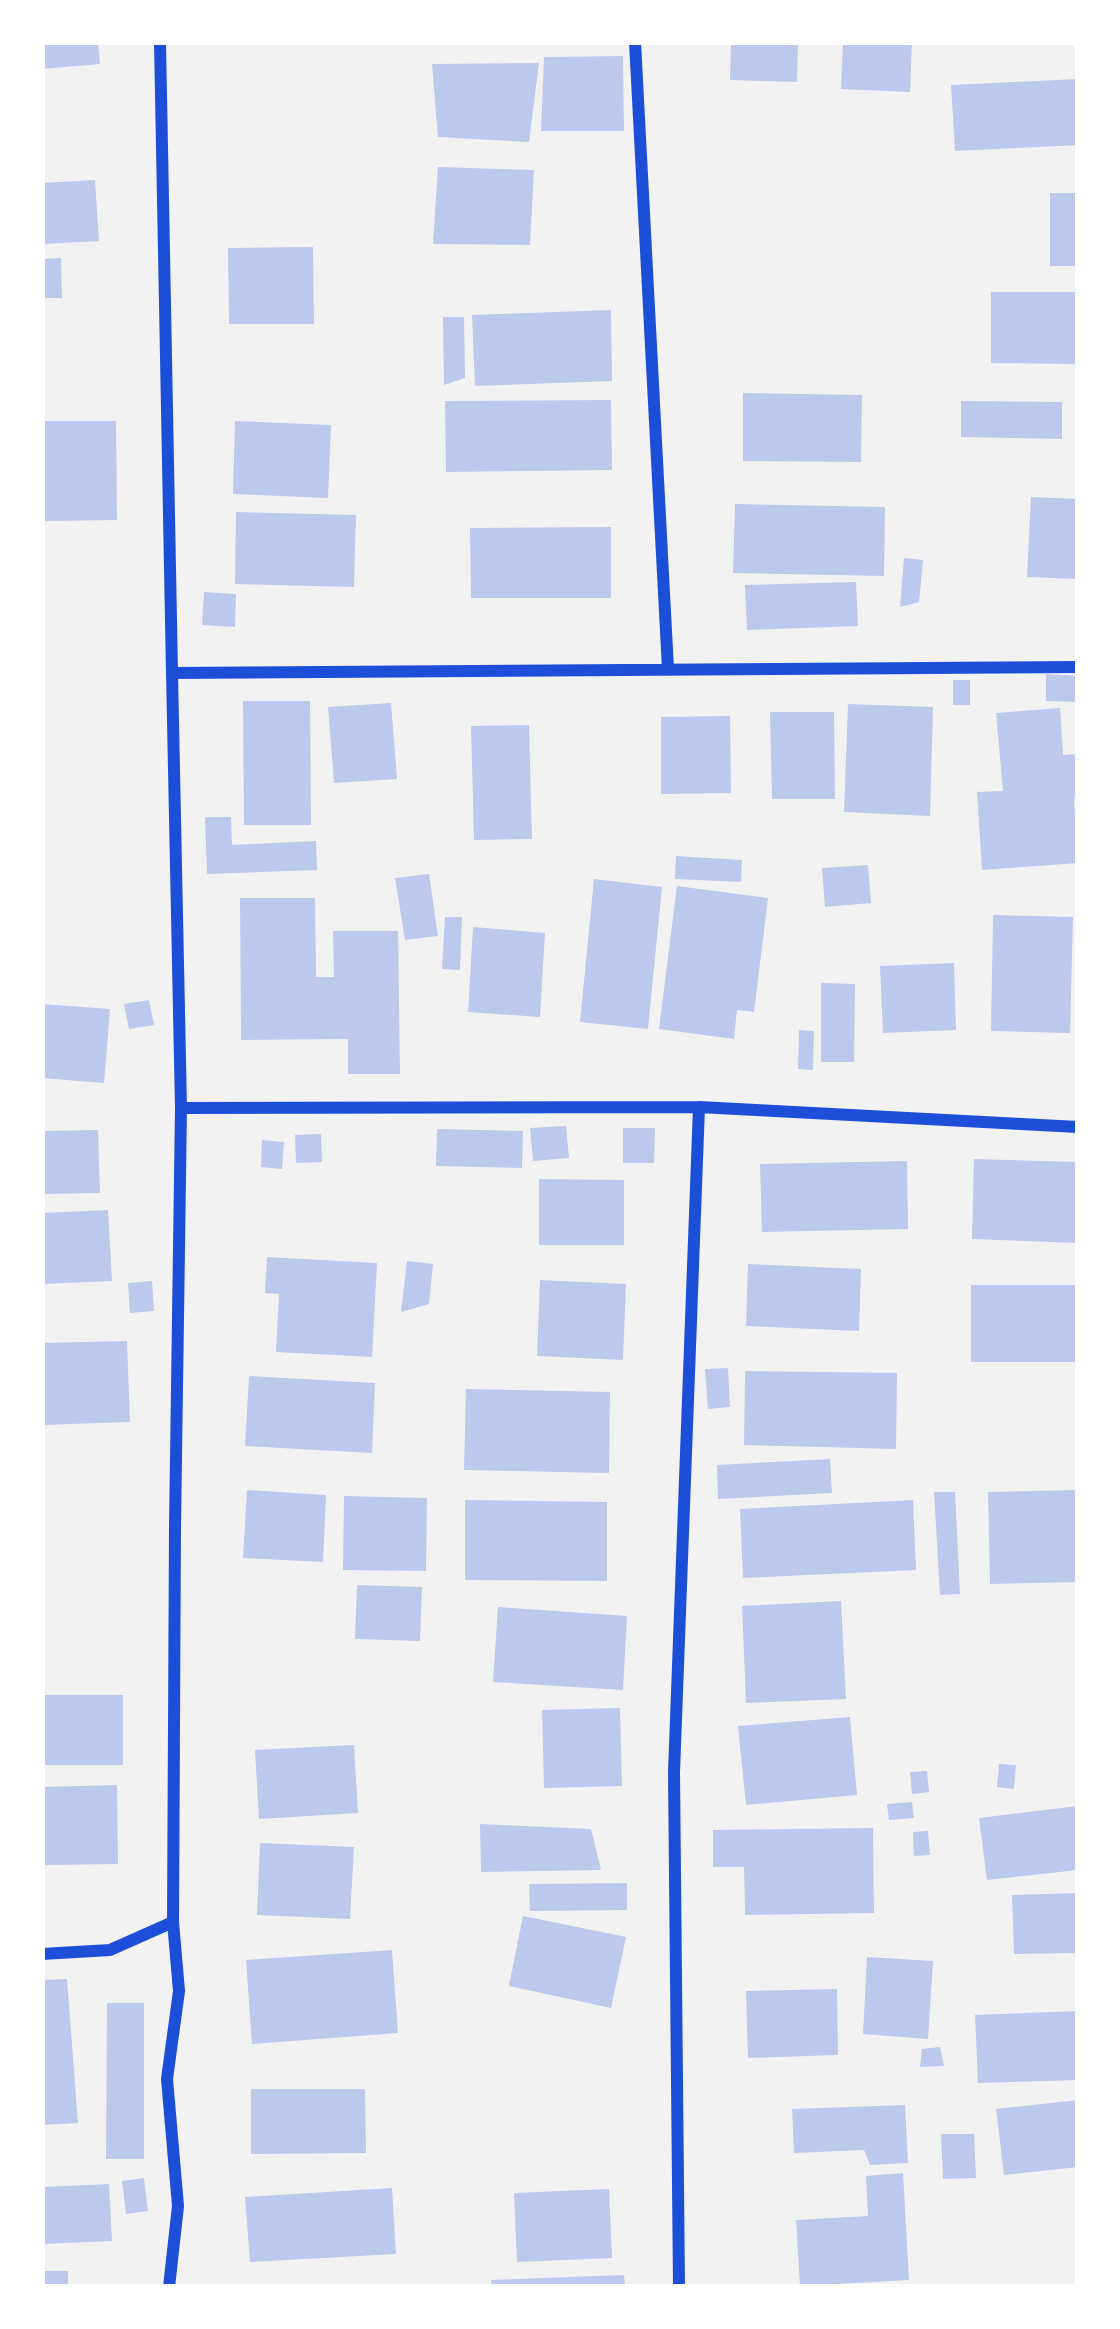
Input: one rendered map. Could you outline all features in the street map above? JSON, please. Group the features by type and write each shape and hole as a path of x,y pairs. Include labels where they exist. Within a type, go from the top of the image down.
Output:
{"street":[{"path":"160,42 181,1108 173,1922 179,1991 167,2079 178,2206 170,2287"},
{"path":"635,42 668,669"},
{"path":"172,674 1078,667"},
{"path":"181,1108 699,1107 1078,1127"},
{"path":"679,2287 674,1772 699,1107"},
{"path":"42,1954 110,1950 173,1922"}],"building":[{"path":"42,42 98,42 100,64 42,69"},
{"path":"731,42 798,42 797,82 730,80"},
{"path":"843,42 912,42 910,92 841,89"},
{"path":"623,56 624,131 541,131 544,57"},
{"path":"539,63 529,142 438,137 432,64"},
{"path":"1078,79 1078,145 955,151 951,85"},
{"path":"438,167 534,170 530,245 433,244"},
{"path":"95,180 99,241 42,244 42,183"},
{"path":"1050,193 1078,193 1078,266 1050,266"},
{"path":"313,247 314,324 229,324 228,248"},
{"path":"61,258 62,298 42,298 42,259"},
{"path":"991,292 1078,292 1078,364 991,363"},
{"path":"611,310 612,381 475,386 472,315"},
{"path":"443,317 464,317 465,378 444,385"},
{"path":"743,393 862,395 861,462 743,461"},
{"path":"611,400 612,470 446,472 445,401"},
{"path":"961,401 1062,402 1062,439 961,437"},
{"path":"42,421 116,421 117,520 42,521"},
{"path":"235,421 331,425 328,498 233,494"},
{"path":"1031,497 1078,499 1078,579 1027,577"},
{"path":"735,504 885,507 884,576 733,573"},
{"path":"236,512 356,515 354,587 235,584"},
{"path":"611,527 611,598 471,598 470,528"},
{"path":"904,558 923,560 919,602 900,607"},
{"path":"856,582 858,626 747,630 745,585"},
{"path":"204,592 236,594 235,627 202,625"},
{"path":"1046,674 1078,676 1078,702 1046,701"},
{"path":"953,680 970,680 970,705 953,705"},
{"path":"243,701 310,701 311,825 244,825"},
{"path":"391,703 397,779 334,783 328,707"},
{"path":"848,704 933,707 930,816 844,812"},
{"path":"1060,708 1063,755 1078,754 1078,799 1074,799 1078,863 982,870 977,792 1003,791 996,713"},
{"path":"770,712 834,712 835,799 772,799"},
{"path":"730,716 731,793 661,794 661,717"},
{"path":"529,725 532,839 474,840 471,726"},
{"path":"205,817 231,817 232,845 316,841 317,870 207,874"},
{"path":"676,856 742,860 741,882 675,879"},
{"path":"868,865 871,903 825,907 822,868"},
{"path":"429,874 438,936 405,940 395,878"},
{"path":"594,879 662,887 648,1029 580,1022"},
{"path":"677,886 768,898 754,1012 737,1010 734,1039 659,1029"},
{"path":"240,898 315,898 316,977 334,977 333,931 398,931 400,1074 348,1074 348,1039 241,1040"},
{"path":"993,915 1073,917 1070,1033 991,1031"},
{"path":"445,917 462,917 460,970 442,969"},
{"path":"473,927 545,933 540,1017 468,1012"},
{"path":"954,963 956,1030 883,1033 880,966"},
{"path":"821,983 855,984 854,1062 821,1062"},
{"path":"149,1000 154,1025 129,1029 124,1004"},
{"path":"42,1004 110,1009 104,1083 42,1078"},
{"path":"799,1030 814,1031 813,1070 798,1069"},
{"path":"566,1126 569,1158 533,1161 530,1128"},
{"path":"623,1128 655,1128 654,1163 623,1163"},
{"path":"437,1129 523,1131 522,1168 436,1166"},
{"path":"98,1130 100,1193 42,1194 42,1131"},
{"path":"321,1134 322,1162 296,1163 295,1135"},
{"path":"262,1140 284,1142 282,1169 261,1167"},
{"path":"974,1159 1078,1162 1078,1243 972,1239"},
{"path":"907,1161 908,1229 762,1232 760,1164"},
{"path":"539,1179 624,1180 624,1245 539,1245"},
{"path":"108,1210 112,1281 42,1284 42,1213"},
{"path":"267,1257 377,1263 372,1357 276,1352 279,1294 265,1293"},
{"path":"407,1261 433,1264 429,1304 401,1312"},
{"path":"748,1264 861,1269 859,1331 746,1326"},
{"path":"540,1280 626,1284 623,1360 537,1356"},
{"path":"152,1281 154,1311 130,1313 128,1283"},
{"path":"971,1285 1078,1285 1078,1362 971,1362"},
{"path":"127,1341 130,1422 42,1425 42,1343"},
{"path":"728,1368 730,1407 708,1409 705,1369"},
{"path":"745,1371 897,1373 896,1449 744,1445"},
{"path":"249,1376 375,1383 372,1453 245,1446"},
{"path":"466,1389 610,1392 609,1473 464,1470"},
{"path":"830,1459 832,1493 718,1499 717,1465"},
{"path":"247,1490 326,1495 323,1562 243,1558"},
{"path":"1078,1490 1078,1582 990,1584 988,1492"},
{"path":"934,1492 955,1492 960,1594 940,1595"},
{"path":"344,1496 427,1498 426,1571 343,1570"},
{"path":"465,1500 607,1502 607,1581 465,1580"},
{"path":"913,1500 916,1570 743,1578 740,1509"},
{"path":"357,1585 422,1587 420,1641 355,1639"},
{"path":"841,1601 846,1699 746,1703 742,1606"},
{"path":"498,1607 627,1616 623,1690 493,1682"},
{"path":"42,1695 123,1695 123,1765 42,1765"},
{"path":"620,1708 622,1786 544,1788 542,1710"},
{"path":"850,1717 857,1795 746,1805 738,1726"},
{"path":"354,1745 358,1813 259,1819 255,1750"},
{"path":"999,1764 1016,1765 1014,1789 997,1787"},
{"path":"927,1771 929,1792 912,1794 910,1772"},
{"path":"117,1785 118,1864 42,1865 42,1787"},
{"path":"912,1802 914,1818 889,1820 887,1804"},
{"path":"1078,1806 1078,1870 987,1880 979,1818"},
{"path":"480,1824 591,1829 601,1870 481,1872"},
{"path":"873,1828 874,1913 745,1915 744,1867 713,1867 713,1830"},
{"path":"928,1831 930,1855 914,1856 913,1832"},
{"path":"260,1843 354,1847 350,1919 257,1915"},
{"path":"627,1883 627,1910 530,1911 529,1884"},
{"path":"1078,1893 1078,1953 1014,1954 1012,1895"},
{"path":"523,1916 626,1937 611,2008 509,1986"},
{"path":"392,1950 398,2033 252,2044 246,1960"},
{"path":"867,1957 933,1961 928,2039 863,2034"},
{"path":"67,1979 78,2123 42,2125 42,1980"},
{"path":"837,1989 838,2055 748,2058 746,1991"},
{"path":"107,2003 144,2003 144,2159 106,2159"},
{"path":"1078,2011 1078,2080 978,2083 975,2015"},
{"path":"940,2047 944,2066 920,2067 922,2049"},
{"path":"251,2089 365,2089 366,2153 251,2154"},
{"path":"1078,2100 1078,2167 1004,2175 996,2109"},
{"path":"905,2105 908,2163 870,2165 864,2150 794,2153 792,2109"},
{"path":"941,2134 974,2134 976,2178 943,2179"},
{"path":"903,2173 909,2280 800,2286 796,2220 868,2216 866,2176"},
{"path":"144,2178 148,2211 126,2214 122,2181"},
{"path":"109,2184 112,2241 42,2244 42,2187"},
{"path":"392,2188 396,2254 250,2262 245,2197"},
{"path":"609,2189 612,2258 517,2262 514,2193"},
{"path":"42,2271 68,2271 68,2287 42,2287"},
{"path":"624,2275 625,2287 492,2287 491,2280"}]}
